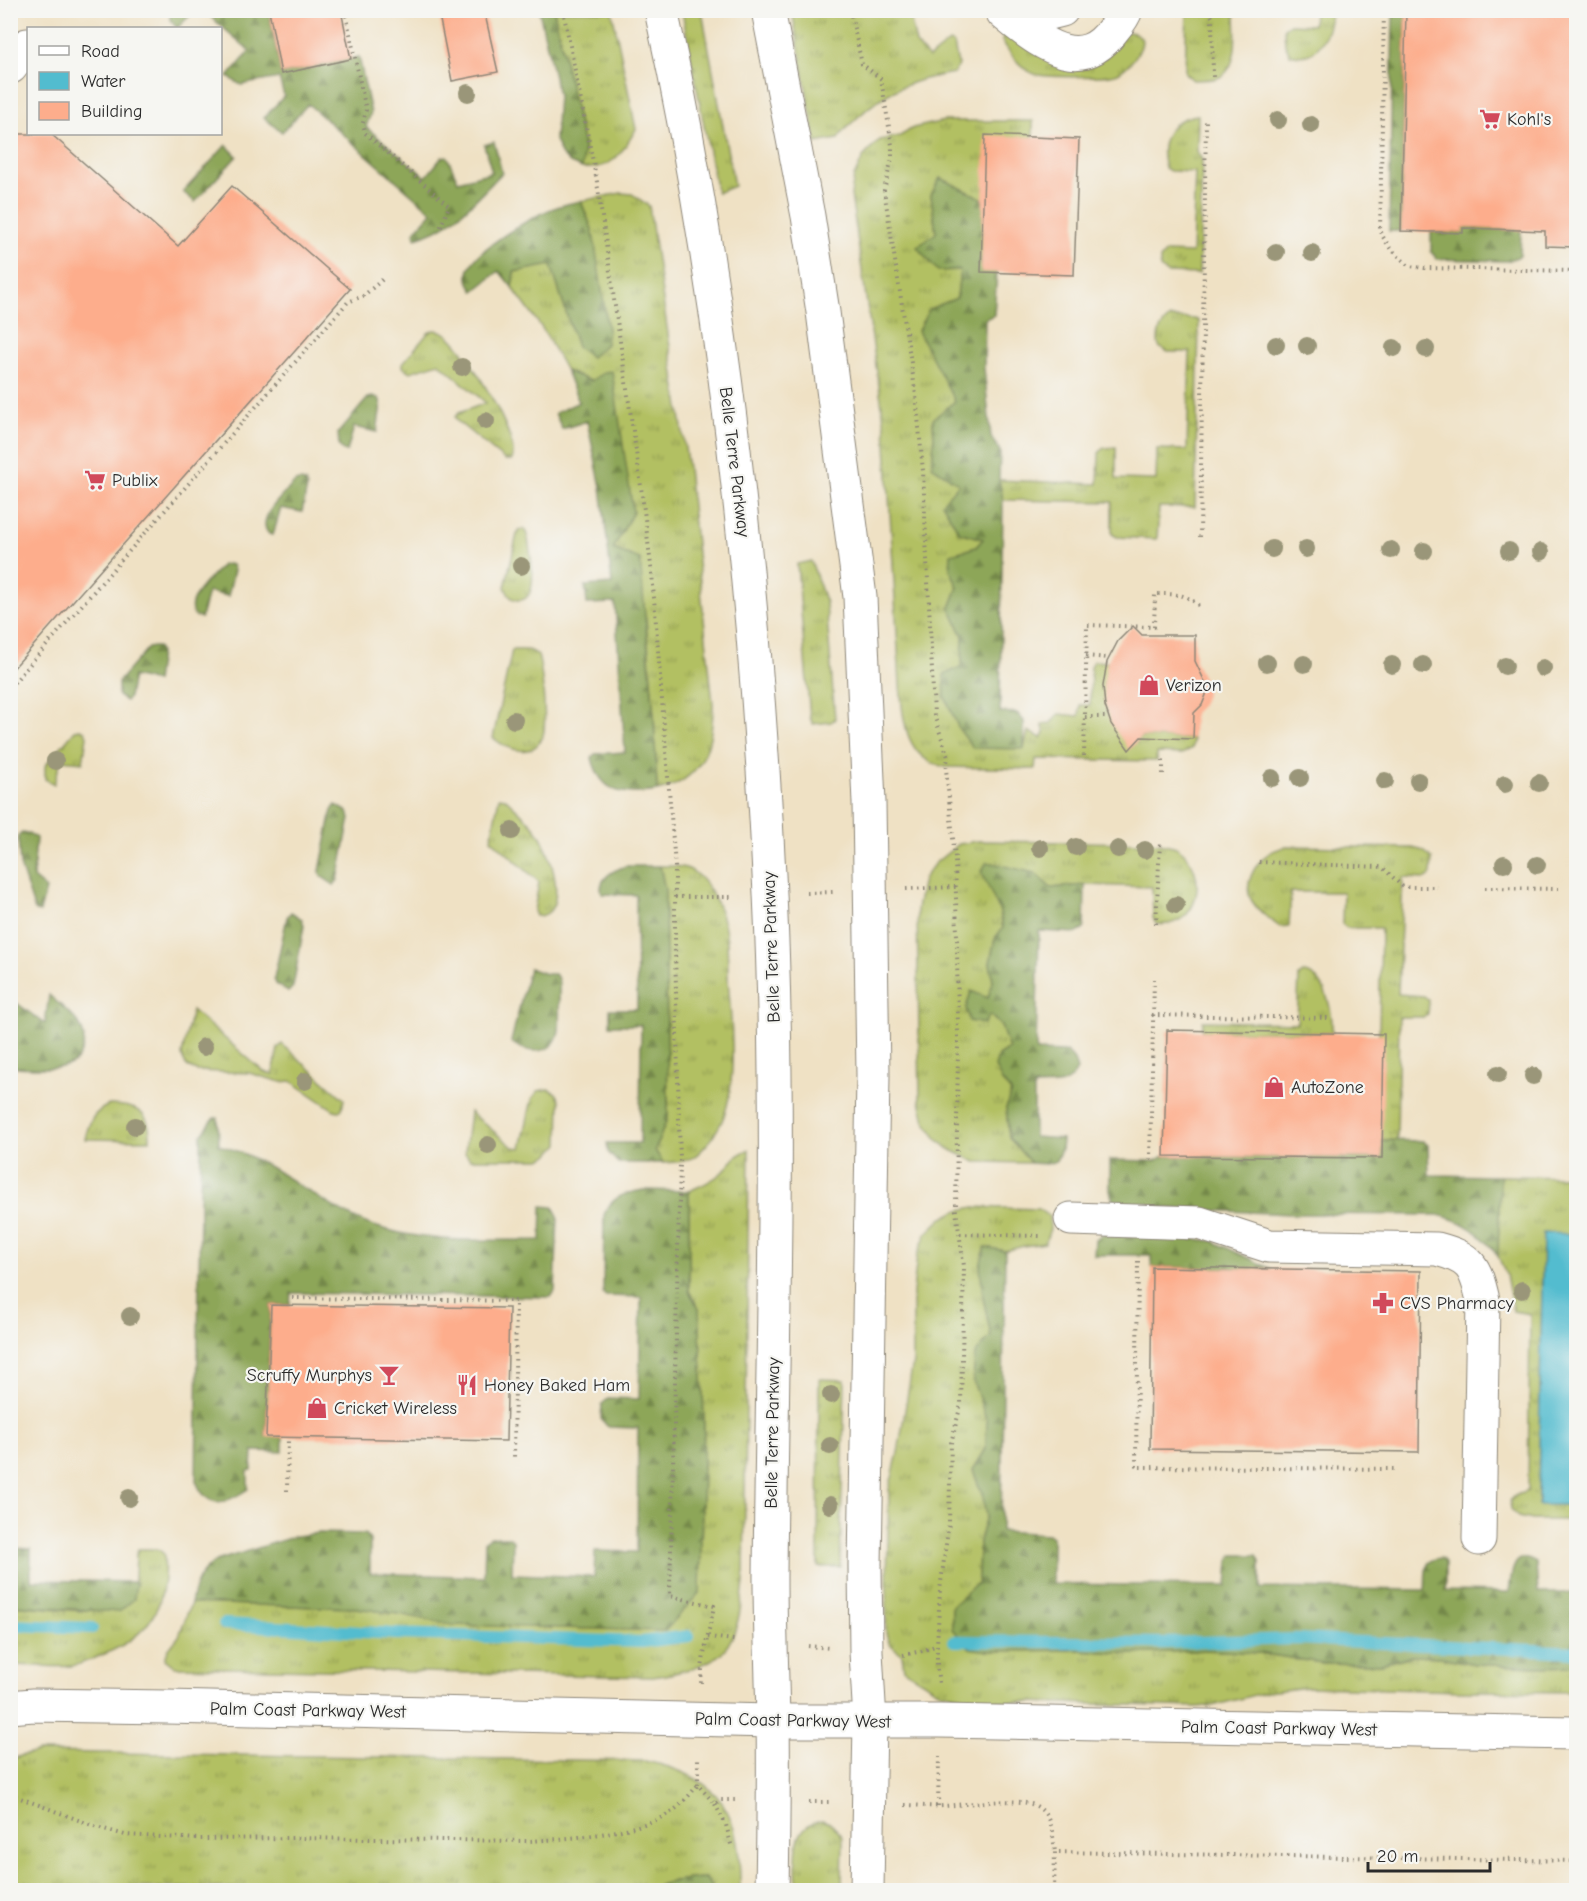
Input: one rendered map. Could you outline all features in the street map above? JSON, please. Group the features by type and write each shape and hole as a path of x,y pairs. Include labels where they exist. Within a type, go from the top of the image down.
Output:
{"main road":[{"name":"Belle Terre Parkway","path":"661,10 693,172 737,469 756,651 770,895 774,1099 772,1890"},
{"path":"768,10 808,216 823,312 860,597 869,803 873,1075 865,1555 866,1652 870,1721 867,1890"},
{"path":"1006,16 1062,10"},
{"path":"1006,16 1036,40 1055,49 1072,53 1092,51 1100,45 1126,10"},
{"path":"1059,1228 1199,1223 1269,1246 1437,1249 1454,1254 1469,1263 1479,1281 1483,1299 1479,1539"},
{"name":"Palm Coast Parkway West","path":"10,1707 33,1705 179,1707 773,1721 1576,1733"}],"path":[{"path":"345,10 366,111 363,123 365,133 449,206 440,229"},
{"path":"563,10 601,208 619,321 651,562 670,788 675,866 680,1162 670,1596 714,1606 701,1665"},
{"path":"850,10 862,64 881,79 892,145 892,158 884,190 916,395 923,471 934,715 948,757 946,770 956,887 958,1044 956,1211 964,1266 961,1404 951,1443 949,1522 940,1590 936,1669 940,1692"},
{"path":"1209,10 1212,17 1213,79"},
{"path":"1384,10 1380,232 1390,248 1409,266 1424,268 1576,271"},
{"path":"1200,537 1206,120"},
{"path":"10,687 348,302 363,296 382,279"},
{"path":"1084,756 1087,626 1154,627 1155,594 1178,594 1190,597 1200,606"},
{"path":"1086,656 1109,658"},
{"path":"1085,717 1105,717"},
{"path":"1162,774 1163,758"},
{"path":"1156,924 1160,843"},
{"path":"1259,862 1382,867 1403,887 1437,887"},
{"path":"675,897 713,898 956,887"},
{"path":"1485,888 1558,890"},
{"path":"1150,1160 1154,979"},
{"path":"1152,1015 1331,1018"},
{"path":"960,1234 1059,1228"},
{"path":"1138,1261 1136,1467 1394,1470"},
{"path":"292,1298 516,1301 514,1460"},
{"path":"287,1491 288,1437"},
{"path":"708,1637 902,1655 937,1645"},
{"path":"698,1778 698,1785 715,1804 726,1825 733,1854"},
{"path":"10,1794 97,1827 125,1835 200,1839 529,1841 567,1839 641,1826 672,1812 698,1785"},
{"path":"715,1804 720,1800"},
{"path":"943,1806 983,1802 1021,1803 1036,1806 1047,1816 1052,1829 1055,1851 1054,1890"},
{"path":"1055,1851 1576,1861"}],"green space":[{"path":"170,10 195,11 178,27 170,20"},
{"path":"204,11 269,11 281,74 359,57 371,113 366,127 426,177 442,157 447,156 458,181 492,172 484,145 494,142 502,173 473,203 451,221 428,234 415,238 414,232 432,212 308,104 282,132 264,118 284,96 279,78 241,85 228,77 250,51"},
{"path":"539,11 554,11 584,148 582,168 570,163 561,154 555,140 558,95"},
{"path":"554,11 612,11 636,129 621,152 609,163 601,166 582,168 584,148"},
{"path":"682,11 702,11 734,186 717,193"},
{"path":"792,11 909,11 916,44 929,58 949,42 954,44 958,65 954,73 913,82 890,93 868,108 838,139 816,143"},
{"path":"1187,11 1235,11 1234,55 1228,70 1219,78 1193,80 1185,73"},
{"path":"1314,11 1331,11 1325,37 1315,50 1308,54 1300,56 1290,54 1285,44 1284,28 1290,24 1313,25"},
{"path":"1393,11 1406,11 1401,231 1389,231"},
{"path":"1127,32 1141,38 1142,44 1139,50 1129,64 1118,73 1103,76 1066,77 1035,74 1012,56 1002,41 1003,35 1010,34 1034,51"},
{"path":"1198,115 1197,151 1202,160 1199,274 1167,273 1160,268 1160,259 1166,252 1192,253 1195,172 1170,171 1165,168 1163,148 1168,132 1173,126 1188,117"},
{"path":"944,121 1033,121 1033,137 983,199 941,178 931,195 936,233 960,270 957,298 929,309 918,331 956,401 933,419 932,466 960,484 983,539 950,569 958,587 950,608 963,636 962,667 944,675 1024,749 1028,731 1041,738 1045,733 1042,724 1051,723 1059,714 1079,716 1080,705 1090,705 1091,665 1094,661 1107,662 1131,747 1141,737 1193,739 1192,748 1182,754 1157,753 1157,761 1036,759 1035,769 946,767 932,763 922,756 914,747 909,736 905,724 900,685 885,427 851,195 854,176 864,156 880,140 900,136 913,128"},
{"path":"226,145 237,156 195,202 183,192"},
{"path":"940,178 983,199 997,272 994,315 985,319 984,368 991,437 1000,451 999,480 1003,500 1000,712 1017,713 1024,721 1024,749 973,748 959,729 945,697 944,675 962,666 963,636 950,608 958,587 950,569 951,554 976,547 983,539 959,532 942,503 959,484 932,466 933,419 955,401 918,331 929,309 957,298 960,270 938,271 917,247 936,233 931,195"},
{"path":"621,193 632,194 649,206 688,468 713,704 711,734 702,759 695,770 673,786 657,791 646,618 613,549 633,512 605,372 591,381 566,371 542,328 512,287 514,272 551,265 577,347 593,232 581,201"},
{"path":"581,201 593,232 608,330 606,344 591,357 577,347 551,265 514,272 512,287 499,271 474,291 468,278 469,269 474,261 483,251 508,233 548,211"},
{"path":"1463,228 1521,230 1520,256 1507,261 1437,259 1431,252 1431,232 1463,233"},
{"path":"1170,318 1199,321 1195,507 1159,507 1157,539 1117,537 1112,534 1112,502 1003,500 999,480 1098,484 1099,453 1104,448 1116,447 1116,479 1156,480 1157,449 1187,450 1190,352 1168,352 1159,347 1160,331"},
{"path":"434,330 450,337 480,377 509,434 513,449 512,460 505,460 455,417 459,413 486,403 439,363 410,372 404,368 402,364 428,333"},
{"path":"566,371 591,381 605,372 612,371 633,512 613,549 640,559 654,716 657,791 625,793 608,786 601,779 592,758 595,754 625,752 615,603 587,604 585,586 612,584 601,487 587,421 562,429 555,413 579,402"},
{"path":"368,398 379,398 381,404 377,432 354,427 347,451 343,451 339,446 338,433"},
{"path":"295,482 305,482 307,487 302,512 281,508 273,535 269,534 265,528 268,514"},
{"path":"523,529 527,533 530,550 532,584 530,593 525,599 517,600 508,594 505,587 518,530"},
{"path":"811,561 826,603 835,719 831,722 813,724 810,718 797,564"},
{"path":"222,565 232,565 234,570 228,596 208,592 201,618 195,616 192,604 195,597"},
{"path":"158,647 160,653 156,682 133,676 129,697 126,701 118,696 118,682 148,648"},
{"path":"512,650 526,650 535,653 538,656 541,672 544,708 543,735 534,748 527,750 513,749 493,738"},
{"path":"75,730 85,731 87,736 83,762 61,760 54,784 45,779 45,766"},
{"path":"499,797 505,798 531,823 548,852 556,894 553,906 547,913 536,916 534,911 539,882 491,839"},
{"path":"336,805 348,812 350,818 338,880 334,885 321,876 320,871 332,810"},
{"path":"22,833 29,833 36,838 33,878 46,889 40,912 35,911 20,865 18,836"},
{"path":"978,841 1160,843 1178,848 1188,858 1197,883 1196,897 1183,918 1171,923 1156,924 1153,918 1152,887 1085,885 1051,888 982,871 1000,912 1003,928 995,938 990,963 993,980 988,998 990,1015 1001,1026 1009,1049 998,1056 1002,1081 1011,1092 1006,1108 1009,1138 1031,1163 976,1162 949,1149 937,1139 925,1121 920,1101 917,909 923,879 935,863 959,844"},
{"path":"1286,846 1413,848 1424,851 1432,859 1431,874 1426,879 1403,878 1398,994 1424,996 1429,1000 1428,1014 1423,1017 1399,1017 1397,1140 1382,1140 1379,1034 1381,928 1347,928 1342,924 1343,892 1291,892 1289,926 1280,927 1265,915 1249,895 1251,875 1263,858 1272,851"},
{"path":"987,862 1035,873 1051,888 1085,885 1084,929 1077,933 1039,931 1036,1051 1067,1052 1074,1060 1077,1070 1068,1081 1059,1085 1034,1086 1034,1137 1062,1139 1061,1150 1056,1161 1047,1164 1031,1163 1009,1138 1006,1108 1011,1092 995,1067 998,1056 1009,1049 1001,1026 990,1015 984,1024 969,1021 966,1008 971,991 988,998 993,980 990,963 995,938 1003,928 1000,912 981,871"},
{"path":"626,866 660,866 665,890 668,1116 655,1150 663,1163 618,1163 608,1152 607,1143 640,1143 641,1025 610,1025 610,1009 637,1009 636,895 602,894 601,888 604,879"},
{"path":"660,866 683,867 691,870 701,878 719,909 727,939 732,1054 730,1093 720,1125 707,1144 694,1157 683,1161 663,1163 655,1151 668,1116 665,890"},
{"path":"291,912 302,919 304,926 293,987 288,992 276,984 274,978 287,917"},
{"path":"529,968 546,974 555,974 559,983 559,1030 552,1045 540,1051 525,1049 511,1042"},
{"path":"1303,973 1318,980 1323,988 1330,1006 1332,1033 1202,1031 1203,1021 1297,1023 1299,976"},
{"path":"49,995 69,1012 80,1026 84,1041 80,1054 73,1063 65,1066 11,1067 11,999 45,1024"},
{"path":"192,1010 264,1072 273,1074 278,1048 282,1044 344,1099 342,1109 334,1110 291,1081 281,1082 249,1073 197,1071 189,1067 182,1054"},
{"path":"548,1089 556,1093 560,1100 559,1144 549,1155 541,1159 470,1159 465,1153 470,1112 513,1147 521,1148 532,1099 538,1091"},
{"path":"109,1105 127,1106 140,1112 148,1122 150,1140 85,1139 92,1118"},
{"path":"214,1118 218,1118 219,1145 277,1171 349,1215 389,1230 453,1240 541,1240 542,1206 553,1207 558,1216 555,1291 551,1297 291,1293 290,1305 271,1305 266,1436 283,1437 283,1452 253,1451 252,1470 248,1471 248,1489 233,1498 219,1502 206,1497 196,1481 201,1135"},
{"path":"1382,1140 1423,1141 1428,1145 1429,1175 1500,1176 1498,1256 1486,1241 1465,1225 1438,1215 1290,1214 1120,1206 1113,1201 1110,1191 1110,1160 1155,1161 1164,1156 1382,1158"},
{"path":"749,1150 744,1583 736,1626 730,1642 719,1655 702,1665 653,1677 175,1667 165,1659 168,1650 179,1636 191,1603 357,1608 399,1614 665,1630 700,1591 704,1418 699,1309 689,1291 689,1191 713,1179 737,1157"},
{"path":"1500,1176 1576,1177 1576,1234 1543,1234 1538,1504 1576,1505 1576,1520 1532,1520 1518,1517 1511,1510 1510,1501 1516,1495 1528,1491 1530,1314 1513,1311 1506,1275 1498,1256"},
{"path":"643,1190 689,1191 689,1291 699,1309 704,1418 700,1592 665,1631 452,1625 357,1608 191,1603 199,1579 205,1570 216,1561 296,1536 319,1533 365,1534 370,1540 370,1573 484,1577 485,1541 491,1537 510,1537 513,1541 512,1574 594,1577 595,1551 637,1552 638,1428 608,1427 601,1419 602,1404 609,1398 639,1399 641,1297 603,1294 604,1215 614,1200"},
{"path":"974,1207 1039,1209 1049,1216 1050,1229 1045,1243 1005,1251 985,1247 983,1297 991,1336 973,1381 987,1421 986,1449 973,1470 983,1497 986,1516 979,1541 978,1582 952,1606 952,1629 988,1651 1079,1650 1130,1654 1206,1650 1259,1653 1322,1663 1381,1664 1412,1656 1441,1657 1475,1664 1576,1666 1576,1692 1309,1687 1266,1692 1216,1705 1198,1707 986,1701 940,1692 904,1670 902,1655 889,1643 886,1634 889,1489 898,1453 913,1361 913,1292 917,1256 926,1234 941,1219 956,1211"},
{"path":"1101,1235 1171,1236 1213,1241 1271,1269 1152,1267 1152,1255 1094,1255 1095,1240"},
{"path":"985,1247 1005,1251 1001,1531 1048,1534 1052,1537 1052,1584 1227,1586 1229,1561 1233,1555 1257,1555 1260,1561 1260,1588 1425,1590 1426,1569 1430,1561 1441,1558 1445,1562 1445,1591 1509,1592 1514,1566 1517,1561 1528,1559 1536,1563 1538,1593 1576,1593 1576,1666 1475,1664 1441,1657 1412,1656 1381,1664 1322,1663 1259,1653 1206,1650 1130,1654 1079,1650 988,1651 969,1648 952,1629 952,1606 978,1582 979,1541 986,1516 983,1497 973,1470 986,1449 987,1421 973,1381 975,1354 991,1336 983,1297 980,1266"},
{"path":"819,1379 845,1380 840,1567 818,1567"},
{"path":"11,1548 31,1549 31,1580 136,1582 134,1599 119,1612 11,1605"},
{"path":"138,1549 158,1549 164,1554 162,1591 158,1606 142,1631 115,1649 78,1665 56,1667 11,1665 11,1605 81,1611 134,1599"},
{"path":"39,1752 645,1761 672,1768 693,1777 710,1789 722,1803 731,1820 737,1840 740,1890 714,1890 704,1878 675,1881 648,1890 11,1887 11,1760"},
{"path":"822,1820 832,1824 843,1837 842,1890 797,1890 796,1858 799,1837 811,1823"},
{"path":"705,1878 714,1890 648,1890 676,1881"}],"water":[{"path":"1543,1233 1576,1234 1576,1505 1538,1505"}],"building":[{"path":"269,10 341,10 351,59 281,74"},
{"path":"438,10 484,10 498,72 452,81"},
{"name":"Kohl's","path":"1406,10 1576,10 1576,247 1545,246 1545,231 1463,228 1463,233 1401,231"},
{"name":"Publix","path":"10,134 52,135 178,246 232,186 350,289 10,672"},
{"path":"985,135 1079,139 1074,275 981,272"},
{"name":"Verizon","path":"1133,626 1142,635 1195,635 1195,661 1206,684 1206,695 1202,705 1194,713 1193,739 1141,737 1129,750 1111,724 1105,706 1103,686 1107,662 1118,641"},
{"name":"AutoZone","path":"1167,1030 1384,1034 1382,1158 1164,1156"},
{"name":"CVS Pharmacy","path":"1152,1267 1421,1271 1419,1452 1150,1449"},
{"path":"271,1305 509,1308 506,1441 266,1437"}],"waterway":[{"path":"224,1624 396,1634 642,1642 689,1636"},
{"path":"10,1625 92,1628"},
{"path":"954,1641 1164,1643 1297,1639 1576,1652"}],"place":[{"name":"Kohl's","path":"1490,119"},
{"name":"Publix","path":"95,480"},
{"name":"Verizon","path":"1149,685"},
{"name":"AutoZone","path":"1274,1087"},
{"name":"CVS Pharmacy","path":"1383,1303"},
{"name":"Scruffy Murphys","path":"389,1375"},
{"name":"Honey Baked Ham","path":"467,1385"},
{"name":"Cricket Wireless","path":"317,1408"}]}
